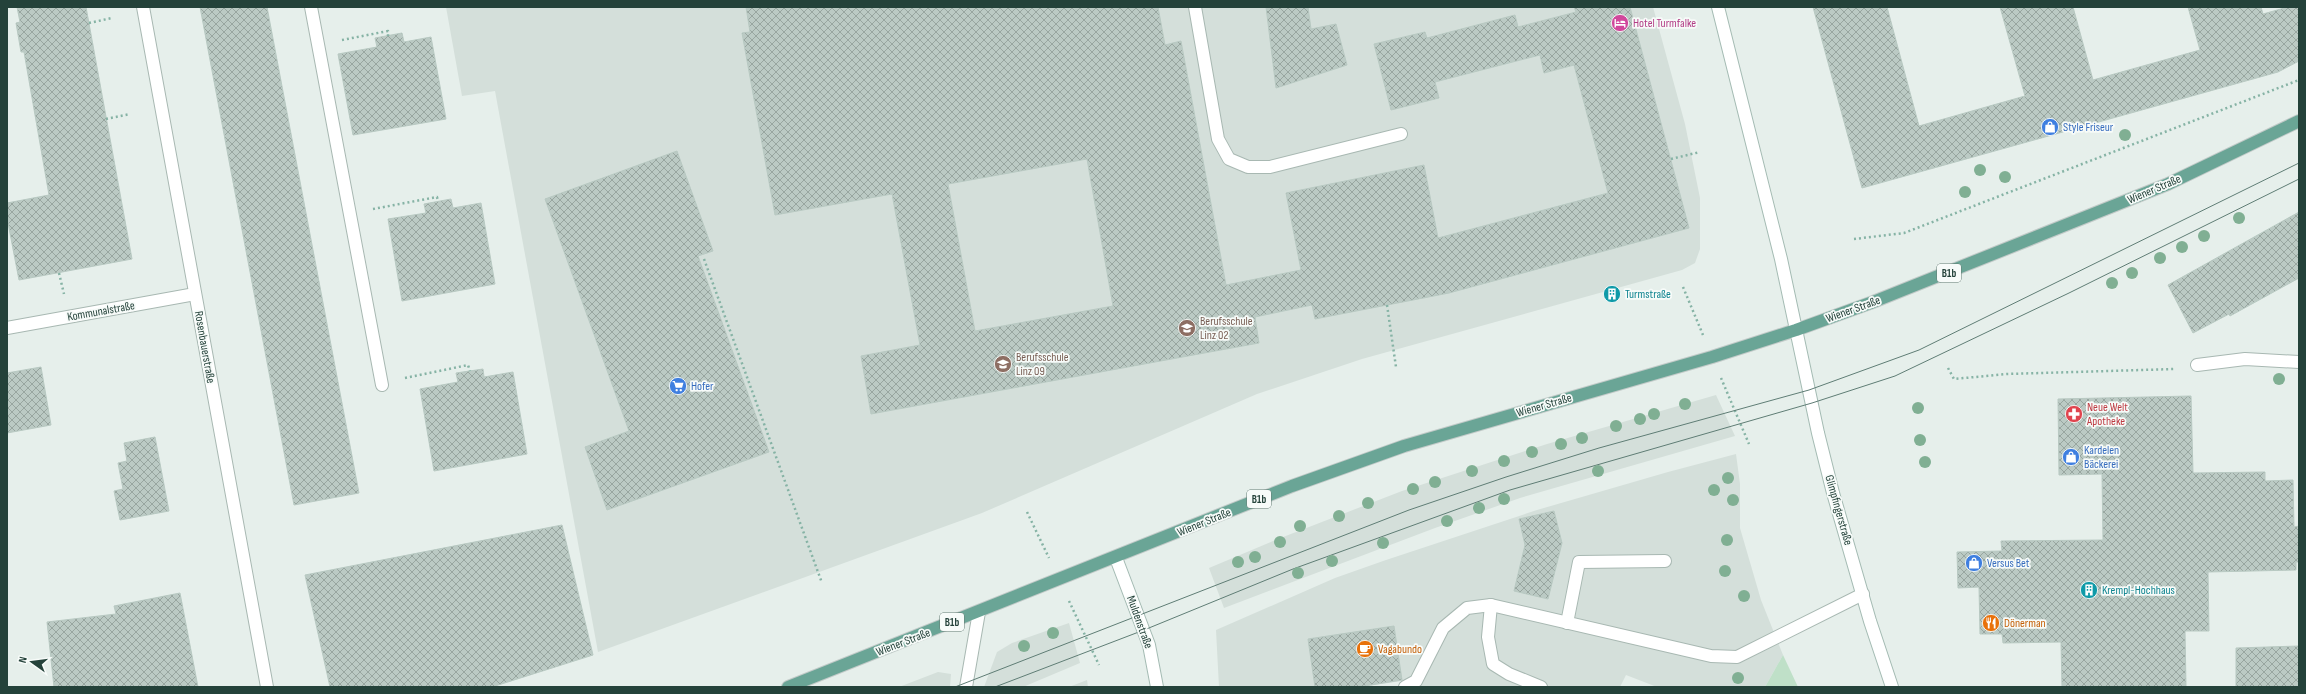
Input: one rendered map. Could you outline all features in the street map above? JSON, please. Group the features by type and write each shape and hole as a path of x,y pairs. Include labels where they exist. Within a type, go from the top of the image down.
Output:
{"main road":[{"name":"Wiener Straße","path":"788,687 1116,558 1292,486 1404,446 1712,357 1796,330 1915,286 2168,184 2299,121"}],"street":[{"name":"Rosenbauerstraße","path":"143,7 267,687"},
{"path":"311,7 382,384"},
{"path":"1195,7 1218,139 1229,159 1248,167 1270,167 1400,134"},
{"path":"1718,7 1781,259 1796,330"},
{"name":"Kommunalstraße","path":"7,328 195,294"},
{"name":"Glimpfingerstraße","path":"1796,330 1824,455 1862,594 1892,687"},
{"path":"2197,365 2245,359 2299,362"},
{"name":"Muldenstraße","path":"1116,558 1149,645 1157,687"},
{"path":"1567,623 1580,562 1664,561"},
{"path":"1405,687 1416,681 1443,628 1467,608 1491,605 1711,656 1737,657 1862,594"},
{"path":"1491,605 1488,637 1493,664 1509,674 1541,687"},
{"path":"966,687 979,612"}],"path":[{"path":"89,23 112,18"},
{"path":"318,45 388,31 388,36"},
{"path":"1854,239 1904,233 2299,80"},
{"path":"106,119 130,114"},
{"path":"1671,159 1700,152"},
{"path":"350,214 437,198 438,202"},
{"path":"704,259 822,583"},
{"path":"59,272 64,295"},
{"path":"1387,305 1396,368"},
{"path":"382,384 468,364 470,371"},
{"path":"1948,368 1954,379 2007,374 2188,368 2197,365"}],"shaded area":[{"path":"446,7 1653,7 1685,124 1700,198 1700,249 1695,263 1682,270 1362,359 1257,394 982,513 598,652 495,91 462,96"},
{"path":"1716,395 1735,436 1520,498 1435,528 1224,608 1209,568 1278,539 1402,491 1547,444"},
{"path":"1736,454 1740,484 1740,528 1761,600 1783,655 1765,687 1657,687 1626,675 1620,687 1410,687 1402,681 1361,687 1219,687 1216,630 1335,578 1386,560 1537,510"},
{"path":"1069,623 1080,663 1023,687 984,687 997,652 1012,643"},
{"path":"938,672 951,674 950,687 899,687"},
{"path":"1087,680 1088,687 1069,687"}],"green space":[{"path":"1783,655 1798,687 1765,687"}],"building":[{"path":"17,7 86,7 132,259 19,280 7,218 7,203 49,195 24,52 21,52 16,23 20,22"},
{"path":"200,7 267,7 359,493 294,505"},
{"path":"746,7 1158,7 1165,45 1181,41 1226,285 1301,270 1286,193 1424,165 1438,238 1608,193 1574,65 1544,73 1540,55 1435,82 1439,98 1391,110 1374,44 1425,32 1427,38 1515,15 1518,27 1576,12 1574,7 1630,7 1689,228 1449,293 1315,319 1312,305 1255,317 1259,343 871,414 861,356 920,345 892,194 775,215 742,33 750,32","holes":["1087,159 1113,306 975,331 948,184"]},
{"path":"1266,7 1308,7 1311,29 1336,24 1347,65 1276,88"},
{"path":"1813,7 1887,7 1919,126 2025,96 2000,7 2073,7 2093,80 2200,50 2188,7 2261,7 2263,14 2288,7 2299,7 2299,61 2278,72 1862,188"},
{"path":"402,33 404,42 431,37 446,119 353,135 338,54 377,47 375,38"},
{"path":"677,151 713,251 698,256 769,452 607,510 585,447 629,431 545,199"},
{"path":"451,199 453,208 481,203 495,284 402,301 388,219 426,213 424,204"},
{"path":"2299,212 2299,278 2230,316 2229,314 2193,333 2168,285"},
{"path":"41,367 51,425 7,433 7,373"},
{"path":"483,369 484,377 513,372 527,454 434,471 420,389 458,382 456,373"},
{"path":"2191,396 2193,473 2265,472 2265,481 2293,480 2294,527 2299,526 2299,562 2296,562 2296,570 2208,572 2209,631 2185,631 2186,687 2062,687 2061,642 2003,643 2002,634 1980,634 1979,587 1958,588 1957,552 2002,551 2001,541 2103,540 2102,474 2059,475 2058,399"},
{"path":"155,437 169,511 120,520 114,491 123,489 118,463 127,461 124,443"},
{"path":"1554,511 1562,543 1548,599 1514,591 1525,545 1519,519"},
{"path":"562,525 593,655 492,687 330,687 305,575"},
{"path":"180,593 198,687 54,687 47,622 116,614 114,606"},
{"path":"1394,626 1402,680 1358,687 1315,687 1308,639"},
{"path":"2299,646 2299,687 2236,687 2236,648"}],"tram line":[{"path":"955,687 1409,510 1506,477 1599,448 1809,390 1919,350 2299,163"},
{"path":"995,687 1144,630 1293,569 1510,490 1812,403 1895,376 2069,293 2299,179"}],"place":[{"name":"Hotel Turmfalke","path":"1620,23"},
{"name":"Style Friseur","path":"2050,127"},
{"name":"Turmstraße","path":"1612,294"},
{"name":"Berufsschule Linz 02","path":"1187,328"},
{"name":"Berufsschule Linz 09","path":"1003,364"},
{"name":"Hofer","path":"678,386"},
{"name":"Neue Welt Apotheke","path":"2074,414"},
{"name":"Kardelen Bäckerei","path":"2071,457"},
{"name":"Versus Bet","path":"1974,563"},
{"name":"Krempl-Hochhaus","path":"2089,590"},
{"name":"Dönerman","path":"1991,623"},
{"name":"Vagabundo","path":"1365,649"}]}
